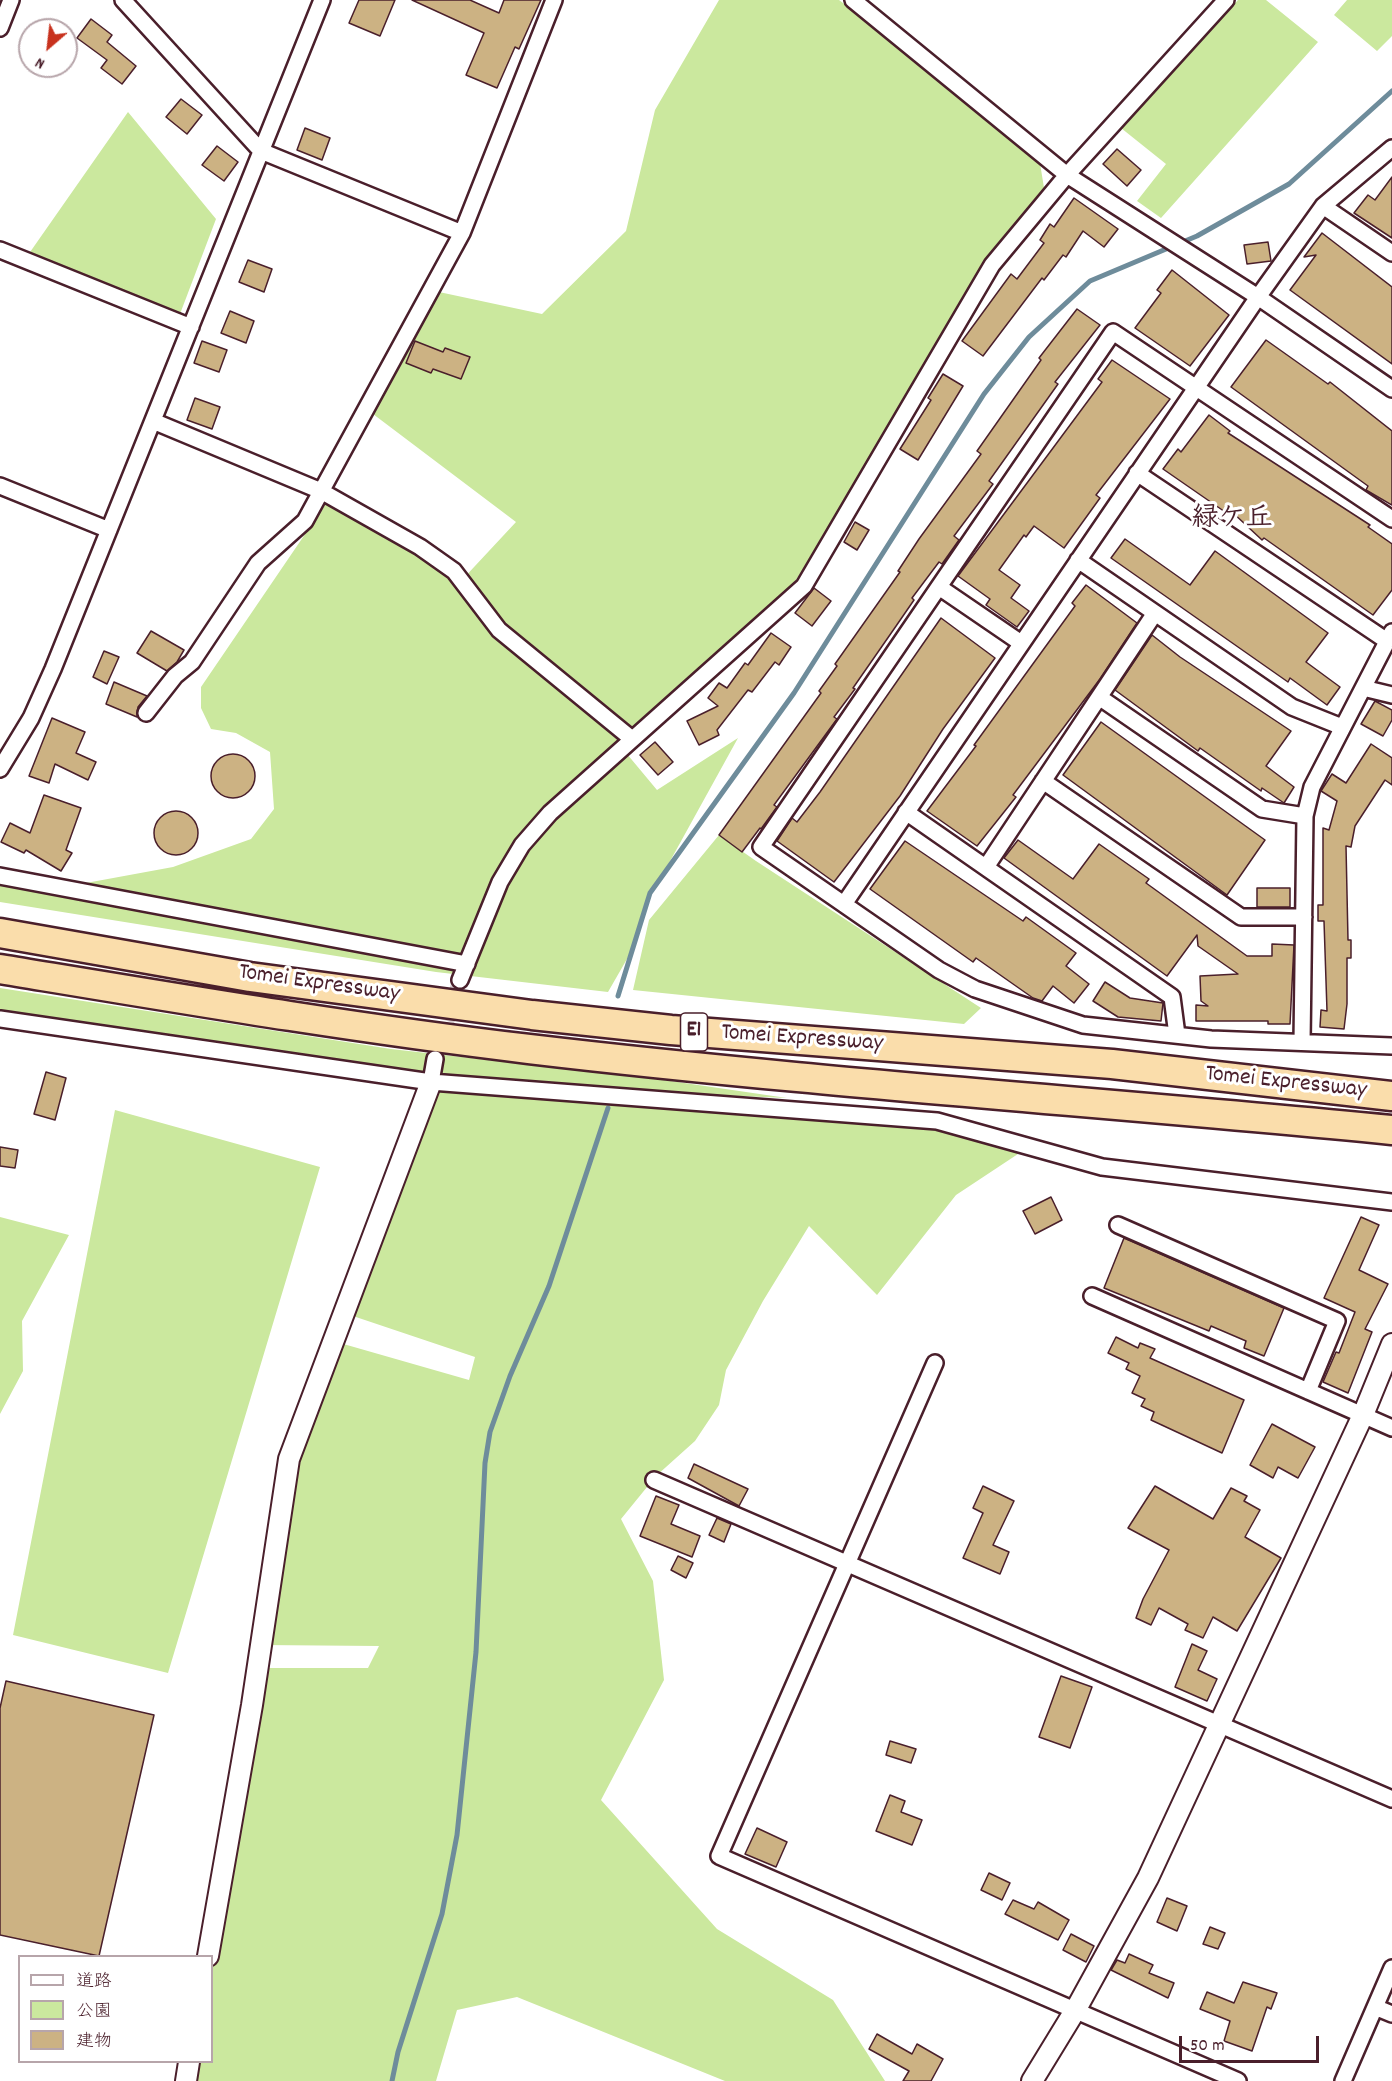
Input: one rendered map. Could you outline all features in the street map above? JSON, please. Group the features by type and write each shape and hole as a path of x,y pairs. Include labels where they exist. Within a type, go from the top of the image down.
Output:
{"highway":[{"name":"Tomei Expressway","path":"0,933 250,977 532,1015 671,1030 1112,1064 1392,1096"},
{"name":"Tomei Expressway","path":"0,969 247,1010 527,1049 1392,1130"},
{"path":"1112,1064 1392,1084"}],"street":[{"path":"0,28 11,0"},
{"path":"123,0 261,151 462,233"},
{"path":"0,769 31,718 322,0"},
{"path":"146,713 175,675 192,662 258,563 304,521 462,233 554,0"},
{"path":"853,0 1067,175 1258,297 1392,389"},
{"path":"460,980 501,882 522,845 550,813 804,586 992,265 1067,175 1226,0"},
{"path":"844,904 1137,473 1323,206 1392,148"},
{"path":"1323,206 1392,253"},
{"path":"0,250 190,327"},
{"path":"1392,519 1113,332 761,847 939,970 975,989 1083,1025 1177,1035 1392,1046"},
{"path":"153,420 321,491 420,547 454,571 500,630 632,739"},
{"path":"1137,473 1390,637 1312,787 1305,816 1302,1042"},
{"path":"0,486 109,530"},
{"path":"1078,560 1292,707 1342,727"},
{"path":"939,587 1021,643"},
{"path":"986,867 1155,613"},
{"path":"1363,688 1392,694"},
{"path":"1099,697 1262,809 1305,816"},
{"path":"1043,781 1241,917 1304,917"},
{"path":"906,812 1172,997 1177,1035"},
{"path":"0,876 467,964"},
{"path":"0,1019 431,1082 937,1121 1102,1167 1392,1202"},
{"path":"208,1955 252,1705 289,1459 431,1082 435,1059"},
{"path":"1118,1224 1338,1320 1308,1391"},
{"path":"1092,1296 1392,1428"},
{"path":"1032,2081 1076,2009 1148,1878 1363,1415 1392,1344"},
{"path":"935,1363 719,1856 1238,2081"},
{"path":"654,1480 1392,1798"},
{"path":"1343,2081 1392,1968"},
{"path":"1375,2007 1392,2014"},
{"path":"186,2081 189,2063"}],"green space":[{"path":"719,0 839,0 1038,151 1046,200 964,311 858,493 770,616 622,748 657,790 738,738 648,901 631,952 608,992 436,972 0,902 0,874 86,883 173,867 251,839 274,809 270,752 236,733 211,729 201,708 201,687 331,496 461,581 516,522 373,414 439,292 542,314 626,231 655,110"},
{"path":"1238,0 1266,0 1318,42 1161,218 1137,201 1166,164 1121,128"},
{"path":"1347,0 1392,0 1392,36 1377,51 1334,15"},
{"path":"128,112 216,219 180,314 28,255"},
{"path":"719,835 981,1008 964,1024 633,990 649,920"},
{"path":"0,988 391,1049 657,1079 787,1098 477,1085 943,1123 1021,1152 956,1195 877,1295 809,1226 763,1301 726,1370 719,1405 695,1441 656,1476 621,1519 653,1581 664,1680 601,1800 717,1929 833,2000 885,2081 725,2081 517,1997 457,2010 436,2081 186,2081 189,2063 213,2063 212,1955 258,1668 368,1668 379,1646 261,1645 289,1459 333,1341 469,1380 475,1357 344,1313 431,1082 0,1015"},
{"path":"115,1110 320,1167 168,1673 13,1635"},
{"path":"0,1217 69,1235 22,1321 23,1371 0,1414"}],"building":[{"path":"359,0 395,0 380,36 349,23"},
{"path":"412,0 470,0 499,13 504,0 541,0 519,49 515,47 497,88 466,75 484,33"},
{"path":"91,19 112,35 107,42 136,66 122,84 101,68 107,60 78,37"},
{"path":"181,99 202,115 187,134 166,117"},
{"path":"305,128 330,138 322,160 297,150"},
{"path":"217,146 238,162 224,181 202,165"},
{"path":"1117,149 1141,170 1127,186 1103,164"},
{"path":"1392,177 1392,238 1354,213 1368,195 1375,200"},
{"path":"1074,198 1118,229 1104,247 1083,231 1066,257 1063,255 1044,280 1042,278 983,356 962,341 1011,274 1017,279 1044,243 1040,240 1050,224 1054,227"},
{"path":"1322,233 1392,287 1392,364 1290,290 1316,255 1304,257"},
{"path":"1268,242 1271,261 1247,264 1244,245"},
{"path":"248,260 272,269 264,292 239,282"},
{"path":"1172,270 1229,315 1190,366 1135,328 1161,293 1157,290"},
{"path":"1077,309 1100,325 1055,382 1058,384 989,481 993,484 954,536 959,540 942,564 939,562 912,598 914,600 834,717 837,719 774,805 777,807 742,852 719,835 821,693 819,691 837,666 835,664 900,572 898,571 919,539 981,454 977,451 1041,360 1039,358"},
{"path":"230,311 254,321 246,343 221,333"},
{"path":"1266,340 1328,384 1330,382 1392,431 1392,505 1366,490 1368,486 1231,387"},
{"path":"202,341 227,350 219,372 194,363"},
{"path":"415,341 443,352 445,348 470,357 461,379 433,369 431,373 406,363"},
{"path":"1112,360 1170,399 1096,495 1100,498 1064,548 1034,526 1026,537 1024,535 999,570 1020,585 1011,598 1029,611 1017,627 986,605 990,599 958,576 1102,382 1098,379"},
{"path":"943,374 963,386 918,460 900,449 931,400 928,398"},
{"path":"195,398 220,407 212,429 187,420"},
{"path":"1209,415 1230,431 1228,433 1370,525 1368,527 1392,544 1392,590 1373,615 1264,538 1262,540 1231,511 1228,514 1163,469 1178,449 1181,452"},
{"path":"855,522 869,530 857,550 844,542"},
{"path":"1125,539 1190,585 1215,551 1328,633 1306,662 1340,687 1327,705 1290,678 1288,682 1111,558"},
{"path":"1086,585 1137,623 1100,679 1013,795 1016,797 977,846 927,811 1075,606 1072,603"},
{"path":"814,588 831,601 812,626 795,613"},
{"path":"941,618 995,658 943,729 900,796 834,882 777,841 792,818 797,822 820,792"},
{"path":"151,631 184,650 177,662 167,671 137,653"},
{"path":"771,633 791,647 779,665 775,662 752,692 748,690 717,730 719,735 699,745 687,721 718,706 708,698 719,683 727,688 745,663 748,665"},
{"path":"1152,635 1180,657 1291,731 1266,766 1294,787 1284,803 1262,788 1261,791 1200,748 1198,751 1115,690"},
{"path":"104,651 119,657 107,684 93,677"},
{"path":"114,682 147,696 138,707 137,717 106,704"},
{"path":"1375,701 1392,710 1392,720 1383,736 1361,724"},
{"path":"52,718 85,732 76,753 96,762 88,780 55,764 49,783 29,776"},
{"path":"1101,722 1265,840 1227,895 1063,775"},
{"path":"655,742 673,762 658,775 640,755"},
{"path":"1371,744 1392,758 1392,785 1385,780 1355,826 1351,847 1346,846 1348,940 1351,940 1351,958 1347,958 1347,1004 1344,1029 1320,1027 1321,1010 1327,1011 1324,921 1318,921 1318,905 1323,905 1323,828 1329,830 1337,801 1321,791 1332,774 1346,783"},
{"path":"233,754 249,760 255,776 249,792 233,798 217,792 211,776 217,760"},
{"path":"44,795 81,808 66,850 72,853 61,871 26,850 24,853 1,842 10,823 30,833"},
{"path":"176,811 192,817 198,833 192,849 176,855 160,849 154,833 160,817"},
{"path":"1018,840 1073,879 1099,844 1149,879 1146,883 1247,956 1272,956 1272,944 1294,945 1290,1024 1268,1024 1268,1021 1196,1021 1196,1005 1208,1006 1201,1001 1200,976 1238,974 1198,946 1197,935 1167,976 1004,858"},
{"path":"905,841 1023,921 1026,917 1076,953 1066,966 1089,984 1074,1003 1053,986 1042,1001 1033,998 976,958 973,962 870,889"},
{"path":"1257,888 1290,888 1290,907 1257,907"},
{"path":"1105,982 1130,998 1163,1003 1161,1021 1118,1017 1093,1001"},
{"path":"46,1072 66,1078 55,1120 34,1114"},
{"path":"0,1147 18,1150 15,1168 0,1166"},
{"path":"1051,1197 1062,1220 1035,1234 1023,1211"},
{"path":"1361,1217 1379,1225 1359,1270 1388,1284 1365,1329 1372,1332 1348,1393 1323,1382 1336,1352 1339,1353 1355,1312 1324,1298"},
{"path":"1124,1238 1284,1308 1264,1356 1244,1348 1246,1341 1211,1326 1209,1331 1104,1288"},
{"path":"1116,1337 1138,1348 1140,1343 1155,1349 1150,1358 1244,1400 1222,1453 1151,1420 1154,1412 1141,1406 1145,1399 1132,1393 1140,1376 1126,1369 1129,1363 1108,1353"},
{"path":"1272,1424 1315,1447 1298,1478 1278,1467 1273,1478 1250,1465"},
{"path":"694,1464 748,1489 739,1506 688,1478"},
{"path":"983,1486 1014,1501 993,1545 1009,1552 1000,1574 963,1558 983,1513 973,1508"},
{"path":"1155,1486 1213,1519 1231,1488 1247,1496 1244,1501 1260,1510 1245,1537 1281,1558 1237,1631 1213,1617 1203,1638 1185,1630 1188,1624 1159,1608 1151,1625 1136,1618 1143,1599 1169,1550 1128,1528"},
{"path":"656,1496 679,1505 671,1524 700,1536 692,1557 640,1536"},
{"path":"717,1518 731,1524 724,1542 709,1535"},
{"path":"678,1556 693,1563 686,1578 671,1570"},
{"path":"1192,1644 1207,1651 1198,1670 1217,1679 1207,1701 1175,1687"},
{"path":"1061,1676 1092,1687 1070,1748 1039,1737"},
{"path":"6,1681 154,1715 99,1955 0,1935 0,1708"},
{"path":"890,1741 916,1749 911,1763 886,1755"},
{"path":"890,1795 905,1801 901,1812 922,1820 912,1845 876,1831"},
{"path":"757,1828 787,1842 776,1867 745,1854"},
{"path":"989,1873 1010,1883 1002,1900 981,1890"},
{"path":"1167,1898 1187,1906 1177,1931 1157,1922"},
{"path":"1013,1900 1034,1909 1038,1902 1069,1920 1058,1940 1005,1914"},
{"path":"1210,1927 1225,1933 1218,1949 1203,1944"},
{"path":"1071,1934 1094,1946 1086,1962 1063,1950"},
{"path":"1129,1954 1153,1965 1149,1973 1174,1983 1168,1998 1111,1970 1117,1960 1125,1963"},
{"path":"1243,1982 1277,1993 1271,2009 1267,2007 1252,2051 1224,2041 1230,2021 1200,2009 1207,1992 1234,2003"},
{"path":"877,2034 912,2054 917,2044 943,2059 931,2081 903,2081 909,2071 869,2049"}],"waterway":[{"path":"618,996 650,893 794,693 984,394 1029,337 1090,281 1197,236 1289,184 1392,91"},
{"path":"392,2081 398,2052 442,1914 457,1835 476,1652 485,1463 490,1432 510,1376 549,1286 608,1108"}],"tunnel":[{"path":"440,1043 460,980"}],"district":[{"name":"緑ケ丘","path":"1232,521"}]}
